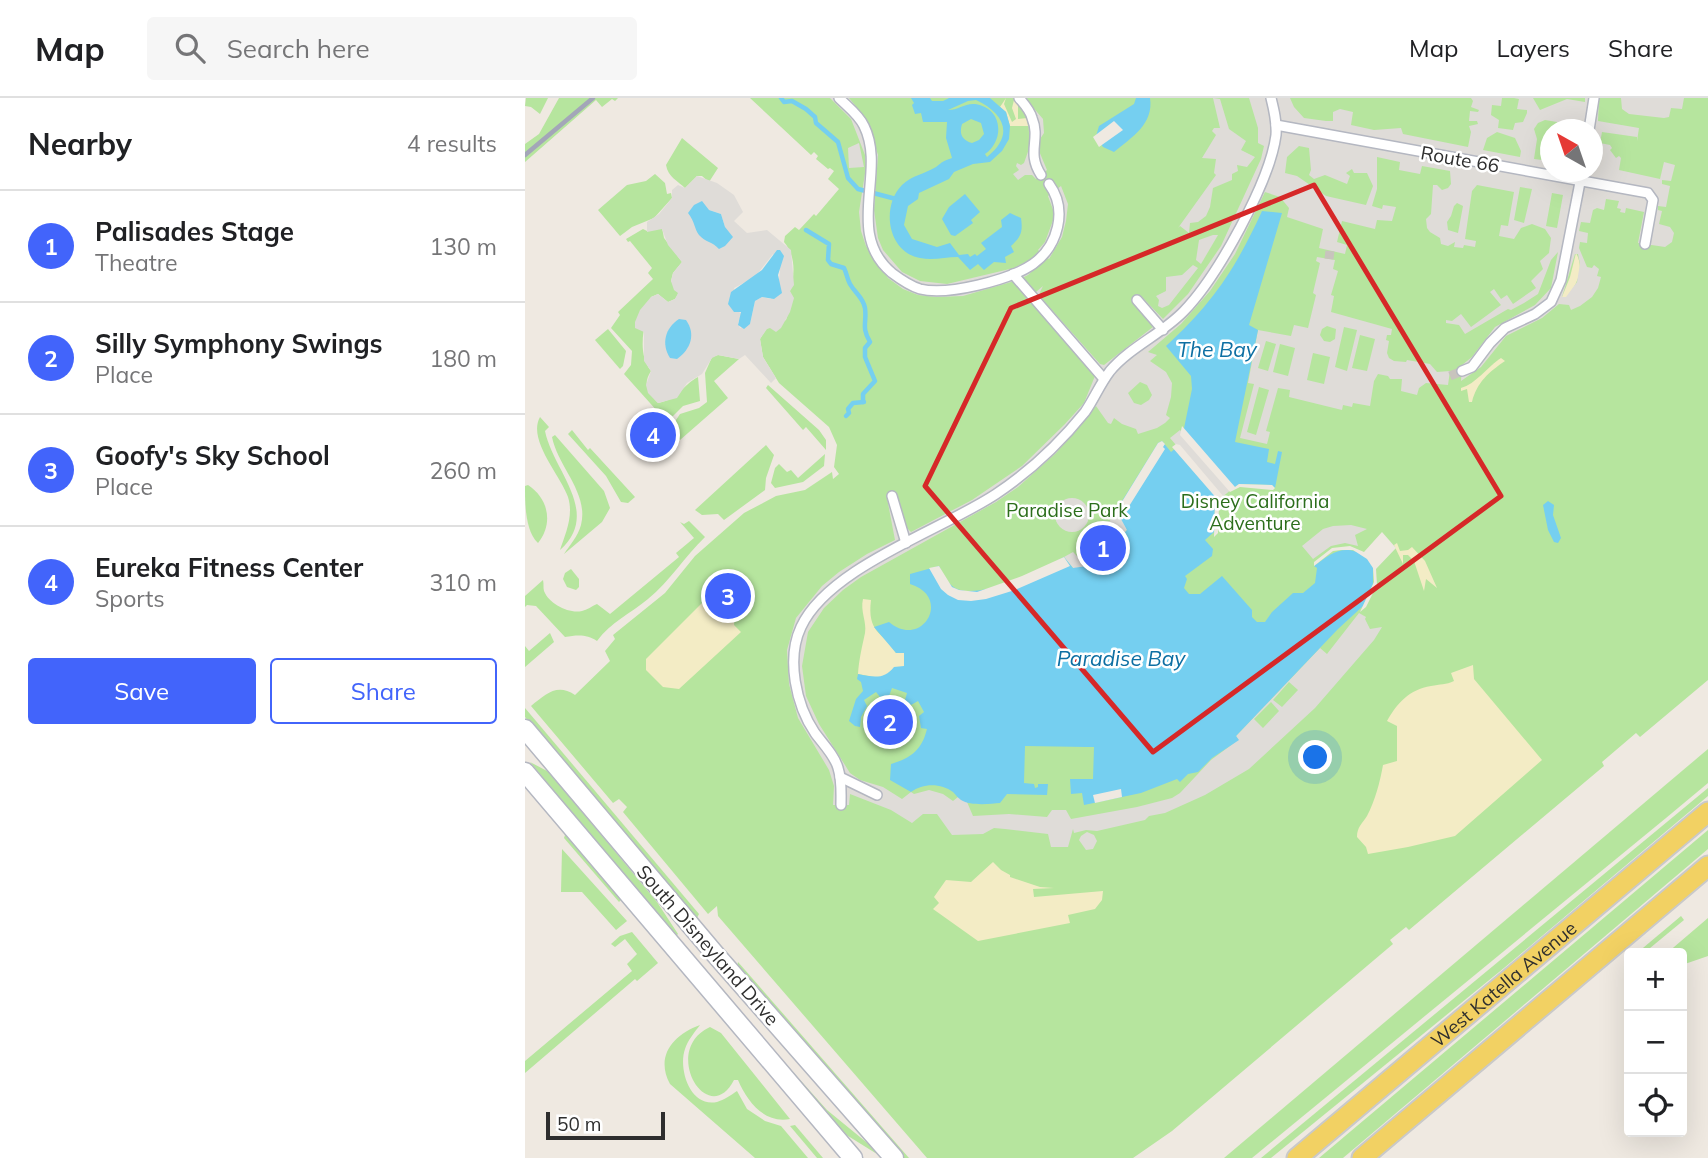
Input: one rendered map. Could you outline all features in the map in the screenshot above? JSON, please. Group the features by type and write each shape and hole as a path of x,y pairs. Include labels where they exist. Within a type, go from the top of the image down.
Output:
{"main road":[{"name":"South Disneyland Drive","path":"525,729 715,954 894,1158"},
{"name":"South Disneyland Drive","path":"525,772 853,1158"},
{"name":"West Katella Avenue","path":"1297,1158 1708,812"},
{"path":"1362,1158 1708,866"},
{"path":"696,974 715,954"}],"street":[{"path":"839,98 859,117 866,129 873,165 867,213 872,241 883,264 919,289 971,287 1013,274 1033,264 1044,255 1054,238 1059,216 1058,203 1049,184"},
{"path":"1019,98 1032,115 1035,136 1034,164 1041,174"},
{"path":"841,805 838,768 800,705 795,660 800,628 817,604 862,567 983,502 1018,479 1087,410 1104,379 1123,359 1163,330 1200,293 1228,251 1268,165 1276,136 1271,98"},
{"path":"1591,119 1594,98"},
{"name":"Route 66","path":"1276,125 1540,169"},
{"path":"1462,371 1472,367 1505,328 1535,314 1551,302 1561,280 1580,182"},
{"name":"Route 66","path":"1603,182 1651,195 1653,200 1645,244"},
{"path":"1013,274 1104,379"},
{"path":"1137,300 1163,330"},
{"path":"892,496 906,543"},
{"path":"839,777 877,795"}],"highlighted area":[{"path":"1314,185 1501,496 1153,752 925,486 1011,308"}],"green space":[{"path":"526,98 548,98 540,114 525,106"},
{"path":"559,98 618,98 602,107 596,100 525,162 525,144 539,134"},
{"name":"Disney California Adventure","path":"750,98 1708,98 1708,680 1640,737 1636,733 1602,762 1604,766 1409,930 1406,927 1390,940 1393,944 1172,1131 1133,1158 927,1158 718,916 717,906 708,914 623,812 627,807 619,799 613,803 531,706 557,690 575,695 610,661 605,651 615,639 613,635 665,593 695,556 744,513 776,496 805,490 832,472 833,479 839,474 834,467 837,445 829,427 779,383 763,357 760,339 766,329 786,320 787,317 793,266 791,253 784,242 785,236 795,227 799,230 814,214 816,216 839,189 828,179 834,171 816,159 818,156 814,152 811,155"},
{"path":"682,138 718,168 709,182 702,176 697,176 685,188 669,173 666,165"},
{"path":"655,174 665,183 667,194 671,193 672,198 654,218 632,227 620,236 598,210 627,185 646,181"},
{"path":"662,228 664,238 682,262 673,273 671,281 679,293 675,299 668,302 658,294 651,297 643,345 646,363 651,371 647,388 658,403 675,396 698,377 700,401 683,406 667,422 624,374 631,365 632,351 611,328 620,315 618,312 653,279 648,273 652,268 626,239 643,229 647,231"},
{"path":"608,329 626,351 620,369 595,340"},
{"path":"718,355 739,359 714,381 728,398 680,440 670,429 680,414 699,408 707,402 705,373 712,357"},
{"path":"768,385 819,430 826,440 826,450 806,427 803,430 766,388"},
{"path":"540,417 549,427 545,431 550,446 576,506 577,521 572,536 560,550 568,525 570,504 541,447 537,426"},
{"path":"572,430 635,497 628,503 621,502 606,476 568,434"},
{"path":"555,435 604,491 610,508 602,522 564,554 578,533 582,513 577,491 555,448 552,437"},
{"path":"766,445 774,455 765,490 724,520 718,514 702,515 695,510"},
{"path":"825,454 824,466 803,482 775,488 771,483 775,468 779,464 787,472 791,470 798,478"},
{"path":"525,486 535,490 547,511 546,527 538,543 530,531 527,516"},
{"path":"689,521 705,537 656,592 615,623 597,641 582,636 565,637 536,606 525,607 525,596 543,580 547,596 560,607 577,612 597,604 610,614 679,557 676,553 694,538 680,522 684,524"},
{"path":"571,569 579,579 579,587 576,590 567,587 563,579 565,573"},
{"path":"550,633 554,642 525,667 525,646 529,651"},
{"path":"525,708 699,914 697,918 525,717"},
{"path":"1708,749 1708,783 1252,1158 1224,1158"},
{"path":"530,762 549,772 657,902 678,934 675,937"},
{"path":"1708,788 1708,796 1504,968 1271,1158 1261,1158"},
{"path":"1708,830 1708,849 1343,1158 1319,1158"},
{"path":"566,832 623,898 619,902 564,838"},
{"path":"562,849 627,921 616,930 582,892 561,892"},
{"path":"1681,916 1684,920 1650,948 1643,948"},
{"path":"1708,918 1708,956 1687,963 1687,948 1673,948"},
{"path":"632,932 658,963 637,981 635,979 525,1073 525,1061 632,971 627,964 637,954 625,939 615,947 611,944 620,936"},
{"path":"738,962 909,1158 901,1158 737,968"},
{"path":"700,1025 688,1043 683,1057 685,1076 693,1093 708,1102 717,1102 737,1091 747,1109 765,1121 781,1126 808,1158 755,1158 670,1084 665,1064 669,1048 682,1034"},
{"path":"710,1027 721,1033 790,1119 781,1120 764,1114 746,1096 738,1080 734,1080 723,1093 712,1096 702,1091 693,1081 689,1052 696,1038"},
{"path":"767,1043 827,1110 877,1154 840,1131"},
{"path":"795,1125 823,1158 817,1158 790,1126"}],"sand":[{"path":"1006,98 1004,104 1012,122 1016,119 1012,108 1014,100 1018,103 1018,119 1027,118 1028,126 1010,126 1006,112 1000,107"},
{"path":"1576,253 1580,265 1579,277 1566,298 1562,297 1570,277"},
{"path":"1501,358 1505,361 1484,378 1472,402 1469,402 1467,389 1461,391 1461,388 1472,383"},
{"path":"1397,543 1400,551 1412,547 1425,561 1437,588 1426,579 1424,591 1414,561 1408,555 1403,555 1403,564 1394,545"},
{"path":"709,596 716,596 735,615 734,625 741,632 679,689 663,687 646,670 646,659"},
{"path":"863,599 871,600 871,619 877,631 896,653 904,653 904,667 879,678 858,674 865,629"},
{"path":"1473,665 1474,679 1542,760 1455,836 1368,854 1366,847 1357,837 1358,831 1372,804 1383,765 1397,761 1397,726 1387,721 1395,708 1410,694 1454,681 1451,673"},
{"path":"993,862 1010,877 1040,887 1054,888 1033,889 1034,897 1103,891 1102,900 1095,909 1068,915 1070,923 978,941 933,909 939,903 934,897 946,880 971,882"}],"shaded area":[{"path":"830,98 849,98 867,120 878,155 874,210 878,238 883,250 902,272 920,281 947,284 1014,268 1035,257 1043,258 1042,262 1018,280 963,296 918,295 903,289 888,278 866,246 861,231 859,212 866,167 865,155 851,119"},
{"path":"1014,98 1025,98 1043,119 1044,133 1040,139 1039,151 1047,170 1036,179 1032,175 1025,175 1018,180 1013,174 1019,170 1017,163 1024,163 1030,146 1028,119"},
{"path":"1213,98 1220,99 1229,129 1246,141 1241,150 1255,157 1247,167 1237,165 1238,171 1232,174 1232,180 1213,188 1206,216 1198,222 1190,223 1189,233 1180,226 1178,228 1216,175 1216,159 1202,158 1216,135 1212,131 1214,128 1220,128"},
{"path":"1249,98 1290,98 1304,118 1326,121 1333,121 1333,112 1340,109 1353,112 1351,125 1374,130 1401,128 1403,134 1468,147 1471,132 1469,126 1478,124 1477,121 1469,121 1470,111 1479,110 1471,107 1471,98 1502,98 1501,106 1492,105 1491,115 1499,120 1498,128 1513,130 1515,123 1523,122 1527,113 1527,110 1517,109 1519,99 1514,98 1533,98 1540,110 1567,99 1585,102 1585,98 1599,98 1598,119 1540,119 1534,129 1537,139 1534,159 1540,160 1540,182 1603,182 1603,144 1610,145 1616,158 1621,158 1619,170 1660,179 1664,162 1675,165 1671,181 1662,180 1662,184 1670,186 1666,207 1658,206 1658,210 1662,211 1659,224 1670,227 1674,233 1672,242 1665,247 1638,243 1644,212 1626,208 1625,213 1620,212 1621,209 1617,208 1619,201 1606,199 1604,210 1593,210 1590,223 1581,222 1579,231 1588,233 1587,243 1580,242 1579,248 1587,267 1592,268 1594,265 1599,269 1597,276 1601,277 1592,297 1571,310 1569,305 1559,304 1542,318 1506,336 1481,367 1461,381 1462,365 1472,357 1495,327 1535,305 1551,288 1558,252 1551,260 1538,294 1524,303 1508,309 1465,334 1459,325 1446,323 1446,320 1452,321 1461,314 1471,327 1501,305 1490,292 1494,289 1501,299 1507,295 1513,304 1536,288 1531,281 1543,269 1540,261 1549,253 1551,238 1545,229 1532,224 1521,228 1514,239 1499,236 1501,225 1508,226 1514,192 1477,185 1472,191 1465,239 1476,241 1475,247 1454,247 1455,242 1448,246 1441,244 1440,238 1430,232 1426,219 1431,214 1433,185 1442,190 1448,188 1451,184 1450,171 1422,166 1420,174 1399,170 1400,162 1377,157 1377,189 1372,206 1382,209 1383,205 1396,207 1392,221 1377,220 1375,229 1342,221 1337,242 1347,245 1345,254 1319,248 1323,229 1287,217 1289,208 1280,197 1265,192 1235,254 1210,291 1181,324 1148,352 1157,355 1150,361 1166,372 1172,383 1166,415 1170,418 1157,428 1138,434 1136,429 1114,418 1111,424 1108,423 1096,406 1056,453 1018,487 843,590 824,608 808,632 802,666 806,696 819,724 850,773 860,780 883,787 902,799 911,792 914,794 929,790 943,794 953,801 958,797 967,802 973,816 1009,814 1047,817 1052,810 1066,810 1071,819 1172,798 1211,760 1238,740 1236,736 1320,648 1327,654 1359,613 1366,617 1370,629 1382,627 1374,640 1315,708 1249,769 1205,795 1165,813 1149,816 1145,820 1097,831 1074,833 1073,829 1068,847 1051,847 1048,834 1005,829 994,828 983,834 952,835 937,814 923,814 912,823 891,810 850,794 849,805 833,805 834,786 829,770 798,718 789,684 787,650 796,618 822,586 839,572 895,540 887,498 897,496 905,526 911,532 972,500 1022,466 1065,424 1084,403 1095,376 1032,302 1023,303 1043,286 1040,292 1042,299 1100,364 1104,365 1153,327 1133,303 1141,296 1163,319 1188,294 1221,246 1261,159 1264,146 1258,143 1258,128","holes":["1497,132 1515,138 1521,151 1520,157 1483,150 1487,138","1299,146 1309,148 1309,175 1314,179 1325,175 1347,184 1350,176 1346,173 1352,169 1354,173 1367,173 1373,186 1366,205 1326,196 1297,176 1285,173 1287,157","1520,187 1532,189 1524,223 1514,220","1552,193 1563,195 1557,228 1546,226","1457,203 1463,206 1458,233 1448,230 1447,222","1575,254 1578,254 1580,264 1577,282 1566,297 1562,297","1140,382 1147,385 1152,395 1141,405 1134,403 1128,393","1289,682 1298,690 1282,707 1273,700","1271,702 1279,711 1263,728 1254,719"]},
{"path":"1621,98 1684,98 1682,109 1671,108 1669,117 1664,118 1629,114 1622,109"},
{"path":"1603,122 1639,128 1637,141 1637,137 1603,132"},
{"path":"859,143 864,167 849,168 848,148"},
{"path":"697,176 717,183 734,195 743,212 734,221 747,233 767,230 791,250 794,285 790,291 794,298 781,328 776,332 767,329 760,339 763,357 776,378 771,383 745,355 739,359 718,355 712,358 702,374 687,383 677,398 658,403 648,393 646,385 651,371 644,361 644,332 635,328 635,322 640,310 651,297 658,294 668,302 675,299 678,293 671,281 673,273 682,262 668,245 662,229 647,232 647,222 659,214 672,198 672,190 678,185 685,188","holes":["709,210 721,214 725,227 695,226 695,222","773,254 780,270 779,281 771,299 762,297 755,301 750,324 740,328 738,323 742,314 739,312 734,288 755,277"]},
{"path":"1061,186 1068,204 1066,221 1062,237 1049,259 1038,250 1045,242 1055,215 1048,196"},
{"path":"1218,235 1201,264 1196,260 1199,240"},
{"path":"1317,257 1335,260 1333,269 1338,271 1331,295 1334,296 1331,312 1392,329 1386,340 1389,341 1389,358 1394,361 1430,364 1437,372 1450,371 1448,385 1426,383 1419,388 1417,395 1401,391 1402,379 1390,379 1378,374 1374,381 1370,406 1353,403 1352,407 1343,405 1342,410 1289,397 1290,390 1278,388 1266,431 1270,432 1267,444 1240,438 1254,384 1248,383 1258,330 1291,336 1294,325 1308,328 1320,263 1316,261","holes":["1327,326 1336,329 1335,339 1324,341 1320,335 1322,329","1344,327 1357,330 1347,371 1335,367","1360,335 1375,339 1367,371 1352,368","1266,341 1276,344 1268,371 1258,368","1280,344 1295,348 1288,376 1273,372","1313,353 1330,357 1324,384 1307,380","1259,387 1269,390 1256,435 1247,432"]},
{"path":"1193,265 1198,268 1169,305 1162,308 1158,306 1159,300 1156,296 1166,291 1166,277 1182,275"},
{"path":"1180,430 1232,489 1221,498 1170,438"},
{"path":"1072,498 1084,503 1089,515 1084,527 1072,532 1060,527 1055,515 1060,503"},
{"path":"1115,513 1125,523 1127,530 1116,542 1116,550 1098,564 1091,562 1083,568 1073,568 1064,557 1073,552 1080,559 1086,556 1083,551 1098,543 1106,530 1110,535 1115,530 1109,522"},
{"path":"1351,525 1367,529 1355,535 1358,546 1345,543 1331,546 1313,559 1302,546 1323,529"},
{"path":"1087,832 1094,835 1097,841 1093,849 1086,850 1079,840"}],"water":[{"path":"911,98 943,101 949,98 990,98 1006,112 1010,126 1009,139 1002,151 990,162 973,164 954,172 949,179 919,193 918,199 908,206 904,225 912,239 937,247 950,243 959,255 968,254 970,257 975,254 977,256 986,249 981,243 1002,227 1001,220 1010,213 1021,218 1022,227 1021,234 1011,246 1014,252 1005,257 1006,263 994,262 984,270 978,264 970,270 958,257 930,259 909,254 894,238 890,216 895,194 910,179 952,158 946,138 947,122 923,122 921,113 915,114 912,105 914,103","holes":["976,100 993,111 1003,125 1001,141 987,157 985,154 996,141 998,133 996,118 984,107 975,104 948,110","971,119 981,123 984,134 972,143 962,136 961,131 962,124"]},
{"path":"1136,98 1150,98 1149,115 1145,123 1114,152 1103,147 1096,136 1099,126 1134,104"},
{"path":"965,194 980,212 971,220 973,223 955,236 951,235 942,219 949,207"},
{"path":"702,201 709,210 721,214 725,227 733,237 719,249 699,235 688,213 694,205"},
{"name":"The Bay","path":"1262,211 1282,213 1249,325 1258,330 1235,442 1269,449 1267,462 1275,464 1278,451 1282,452 1275,488 1272,485 1239,484 1232,489 1183,433 1192,389 1191,376 1166,346 1197,315 1222,284"},
{"path":"777,250 784,256 778,275 782,293 774,299 762,297 755,301 750,324 744,329 738,325 741,312 734,312 728,304 731,292 762,270"},
{"path":"679,319 686,320 689,325 691,341 686,351 677,359 670,358 665,342 670,327"},
{"name":"Paradise Bay","path":"1162,441 1171,452 1177,447 1221,498 1215,503 1214,532 1205,540 1213,549 1212,556 1185,576 1187,579 1184,588 1189,594 1200,594 1222,576 1252,610 1252,617 1257,622 1265,622 1293,593 1303,593 1315,583 1317,568 1314,566 1320,561 1344,550 1365,556 1384,535 1373,568 1373,584 1363,606 1236,736 1239,740 1212,758 1198,772 1188,774 1180,782 1177,779 1141,793 1084,805 1082,793 1071,794 1070,779 1093,779 1094,747 1025,746 1024,783 1034,784 1035,788 1038,784 1048,784 1047,795 1007,794 1000,803 975,804 961,800 943,787 926,786 911,792 890,780 891,764 915,752 925,736 927,729 921,728 919,716 924,712 918,701 911,705 905,700 907,693 892,688 889,696 880,697 876,692 864,700 867,706 861,717 860,727 849,721 856,699 863,691 861,682 857,679 858,674 878,676 886,674 894,667 904,666 904,653 896,653 874,627 889,622 901,629 912,630 921,626 928,618 931,609 929,599 923,591 910,584 910,574 939,566 947,581 955,588 965,591 1009,582 1064,557 1073,568 1087,566 1089,569 1105,559 1110,564 1116,560 1112,554 1123,542 1120,538 1127,530 1121,519 1122,501 1158,443"},
{"path":"1548,501 1554,505 1553,515 1561,538 1558,543 1554,542 1548,530 1543,505"}],"pier":[{"path":"1114,121 1123,130 1099,147 1093,137"},
{"path":"1182,426 1235,487 1239,484 1272,485 1275,488 1240,487 1230,492 1180,435"},
{"path":"1162,441 1165,449 1121,519 1115,513 1158,443"},
{"path":"1180,445 1224,497 1219,505 1218,533 1214,537 1215,503 1218,500 1172,447"},
{"path":"1382,532 1396,548 1376,569 1377,585 1366,607 1360,612 1374,582 1373,568 1367,559 1353,550 1341,550 1333,551 1314,566 1314,562 1332,548 1350,546 1364,552"},
{"path":"1064,557 1070,566 1015,590 971,601 958,600 948,595 941,589 929,568 939,566 952,587 977,592"},
{"path":"1121,789 1122,797 1095,803 1093,795"}],"waterway":[{"path":"781,98 784,102 792,101 806,109 815,117 816,123 838,142 848,178 858,189 896,199"},
{"path":"806,230 829,244 828,260 831,264 844,268 850,284 864,304 865,329 870,342 865,348 865,357 875,381 863,394 863,402"},
{"path":"846,416 853,403 864,402"}],"tunnel":[{"path":"1329,259 1330,251"},
{"path":"1450,376 1462,371"}],"railway":[{"path":"525,155 593,98"}],"place":[{"name":"Eureka Fitness Center","path":"653,435"},
{"name":"Palisades Stage","path":"1103,548"},
{"name":"Goofy's Sky School","path":"728,596"},
{"name":"Silly Symphony Swings","path":"890,722"}],"park label":[{"name":"Paradise Park","path":"1067,510"}]}
